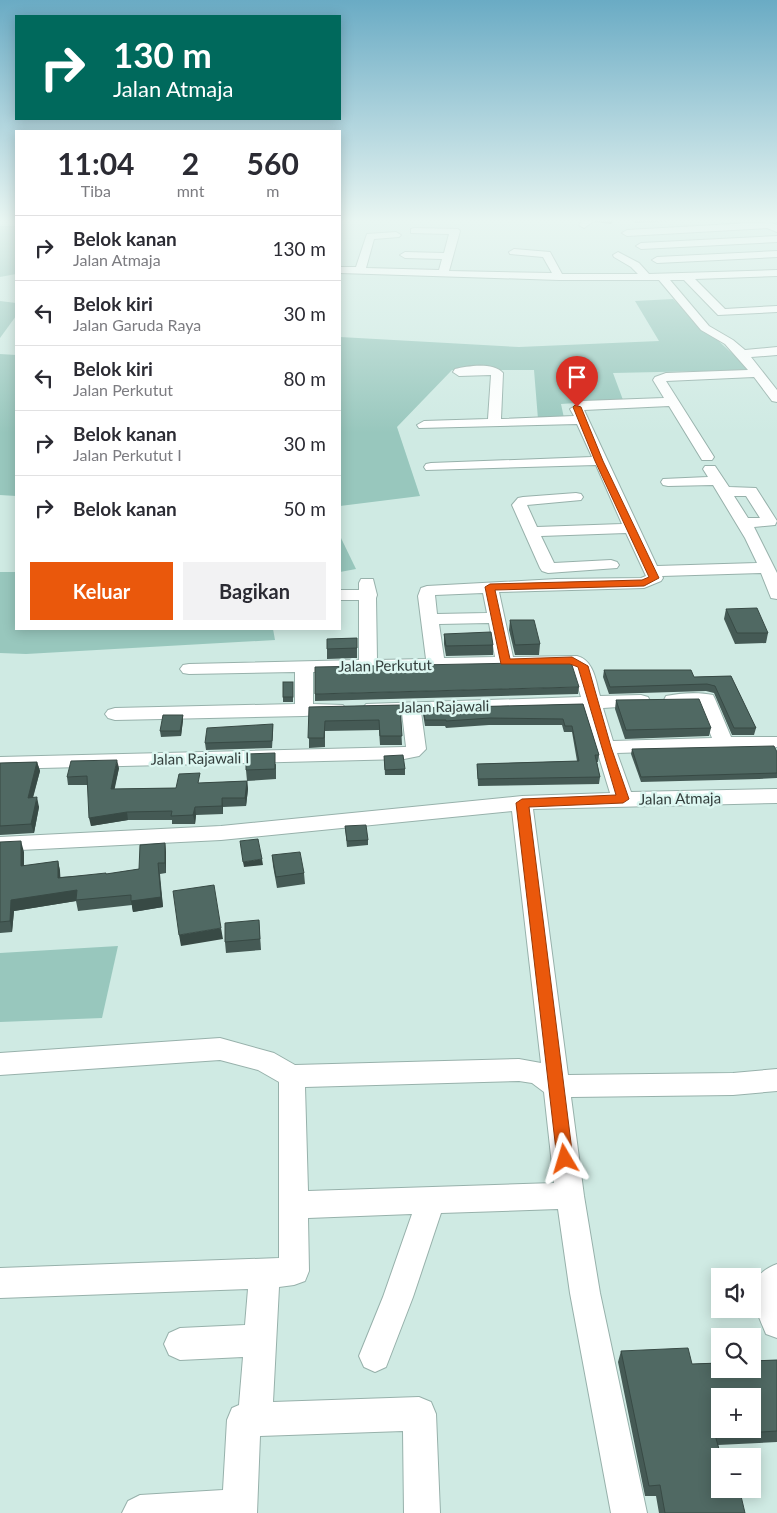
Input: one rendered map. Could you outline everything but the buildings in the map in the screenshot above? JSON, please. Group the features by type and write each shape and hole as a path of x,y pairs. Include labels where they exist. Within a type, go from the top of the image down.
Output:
{"street":[{"path":"674,292 705,328 723,338 742,354 777,398"},
{"path":"701,292 732,326 723,338"},
{"path":"722,313 777,309"},
{"path":"742,354 777,351"},
{"path":"459,372 490,370 497,373 494,423"},
{"path":"777,378 759,376 662,378 659,382 769,562 777,594"},
{"path":"436,664 426,596 428,592 433,590 644,583 655,578 576,408 579,406 672,402"},
{"path":"424,425 581,420"},
{"path":"431,468 599,461"},
{"path":"668,482 715,475 751,492 770,522 744,523"},
{"path":"576,497 519,503 548,568 611,565"},
{"path":"532,532 631,528"},
{"path":"651,571 769,562"},
{"path":"490,587 505,662"},
{"path":"341,595 368,589 368,665"},
{"path":"429,620 496,618"},
{"name":"Jalan Perkutut","path":"189,669 572,660 580,663 582,666 592,702"},
{"path":"304,667 304,710"},
{"name":"Jalan Rajawali","path":"115,714 592,702 703,692 724,743"},
{"path":"592,702 623,799"},
{"name":"Jalan Rajawali I","path":"0,763 412,752 416,749 412,707"},
{"path":"606,747 772,742"},
{"name":"Jalan Atmaja","path":"0,844 221,833 522,803 777,796"},
{"path":"522,803 556,1086 584,1293 628,1513"},
{"path":"0,1064 220,1049 266,1061 292,1076 519,1070 538,1073 556,1086 733,1084 777,1080"},
{"path":"0,1283 291,1272 295,1269 292,1076"},
{"path":"294,1205 570,1196"},
{"path":"375,1356 398,1297 431,1200"},
{"path":"255,1420 264,1274"},
{"path":"777,1279 768,1286 767,1292 777,1323"},
{"path":"180,1344 260,1340"},
{"path":"140,1513 239,1510 244,1420 419,1414 422,1513"}],"green space":[{"path":"673,299 750,370 613,373 623,400 561,404 564,418 538,419 534,370 452,370 397,427 420,496 341,506 341,337 519,347 659,341 635,301"},
{"path":"0,301 15,303 15,317 0,338"},
{"path":"0,354 15,355 15,496 0,495"},
{"path":"341,538 356,569 341,572"},
{"path":"0,572 15,572 15,630 273,630 275,640 26,654 0,653"},
{"path":"118,946 102,1018 0,1022 0,953"}],"route":[{"path":"565,1159 522,803 623,799 582,666 577,661 572,660 505,662 490,587 644,583 655,578 599,461 577,407"}]}
